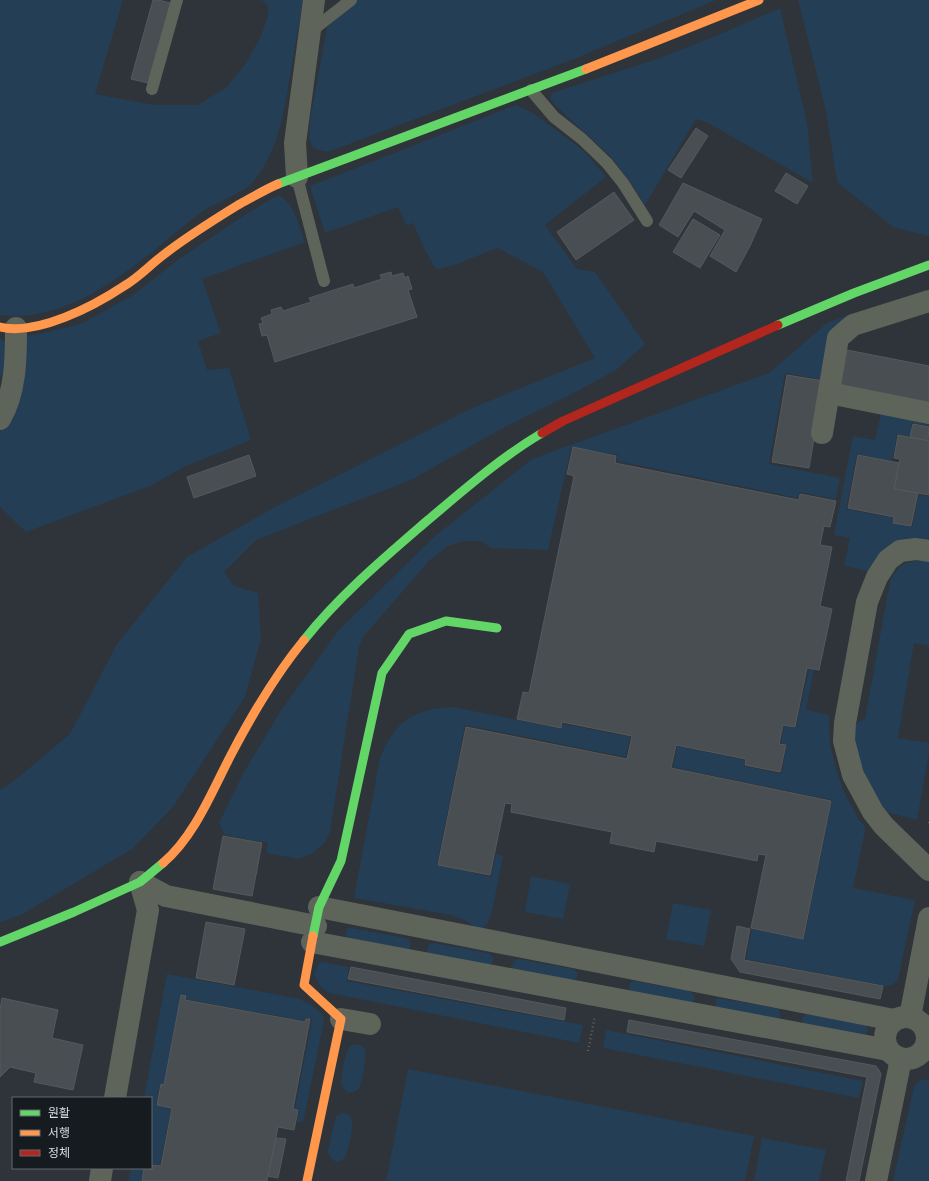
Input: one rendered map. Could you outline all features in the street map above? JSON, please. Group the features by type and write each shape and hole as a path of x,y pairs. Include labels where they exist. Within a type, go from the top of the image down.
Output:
{"street":[{"path":"297,178 294,143 314,0"},
{"path":"0,419 12,386 16,358 8,327 37,326 78,313 125,286 208,222 266,189 531,90 759,0"},
{"path":"0,942 74,912 140,882 165,861 192,830 240,738 266,693 293,653 368,571 483,473 527,442 563,421 772,327 929,264"},
{"path":"822,433 838,338 853,325 929,301"},
{"path":"829,393 929,412"},
{"path":"929,551 916,549 900,551 888,560 877,577 867,602 845,723 844,741 853,775 873,812 884,826 929,870"},
{"path":"370,1024 341,1019 304,985 316,925 341,861 382,673 409,634 446,621 497,628"},
{"path":"140,882 166,896 316,925 416,961 787,1031 910,1059 917,1056 928,1043 923,1026 918,1021 793,1000 423,928 316,925"},
{"path":"115,1097 148,910 140,882"},
{"path":"148,910 166,896"},
{"path":"876,1181 895,1055 884,1042 885,1034 888,1026 902,1019 929,918"},
{"path":"416,961 423,928"},
{"path":"498,977 505,944"},
{"path":"584,993 590,961"},
{"path":"613,998 620,966"},
{"path":"701,1015 708,984"},
{"path":"787,1031 793,1000"},
{"path":"307,1181 341,1019"},
{"path":"100,1181 102,1169"}],"lane":[{"path":"152,89 177,0"},
{"path":"310,32 350,0"},
{"path":"531,90 554,117 582,139 607,163 623,183 647,221"},
{"path":"297,178 324,281"}],"path":[{"path":"588,1051 592,1031"}],"shaded area":[{"path":"0,0 123,0 95,94 155,105 198,105 227,87 246,63 260,38 268,16 268,5 261,0 303,0 282,119 276,140 268,159 255,180 243,190 199,214 132,267 82,299 56,309 28,315 0,315"},
{"path":"357,0 716,0 574,59 328,152 317,150 312,146 309,137 310,120 327,27"},
{"path":"798,0 929,0 929,236 893,227 837,182 826,111"},
{"path":"780,8 807,123 813,183 708,123 696,119 645,205 627,177 609,155 555,105 550,98 552,93 654,60 711,38"},
{"path":"516,105 533,113 584,151 606,177 545,225 577,269 595,272 645,344 616,370 570,395 501,429 413,479 256,540 224,572 234,586 258,593 261,638 245,697 173,807 132,849 21,915 0,922 0,790 15,780 70,734 117,644 187,557 275,507 472,408 595,358 543,272 497,248 452,266 436,269 425,250 413,223 406,225 398,207 325,233 310,186"},
{"path":"280,196 293,210 305,242 202,279 221,333 198,341 207,370 229,368 251,440 186,466 150,486 26,532 0,507 0,432 7,419 24,336 81,324 133,295 179,259 274,197"},
{"path":"852,314 820,379 785,373 769,464 840,478 836,499 799,492 798,498 617,461 618,455 572,447 548,550 491,548 481,541 465,541 448,546 430,560 363,637 359,647 330,832 325,842 313,853 299,859 266,853 268,843 225,835 219,823 244,772 280,712 338,631 435,536 532,459 769,373 827,323"},
{"path":"0,338 9,347 4,375 0,375"},
{"path":"881,413 929,423 929,426 912,423 910,436 897,434 892,461 857,454 846,509 893,518 892,523 912,527 919,495 929,497 929,539 872,572 844,566 850,538 834,535 853,436 875,440"},
{"path":"922,560 929,561 929,646 914,643 898,738 929,743 929,753 917,820 886,812 866,779 854,744 855,724 865,719 890,581 902,565"},
{"path":"809,669 814,670 806,710 829,715 830,744 836,769 844,792 859,820 864,824 865,831 853,888 915,900 898,979 894,983 886,986 746,959 752,929 804,939 832,800 673,767 677,746 745,760 744,766 781,774 787,745 781,743 784,726 796,728"},
{"path":"453,707 561,729 563,724 630,737 626,757 465,725 437,865 491,877 496,854 503,856 493,907 488,923 482,928 474,928 467,921 451,915 354,898 380,758 386,745 399,726 407,719 416,714 427,711"},
{"path":"531,876 570,884 563,919 525,912"},
{"path":"673,903 711,910 704,946 666,939"},
{"path":"348,928 406,938 411,945 408,950 347,938 346,931"},
{"path":"434,943 488,953 493,958 492,962 489,965 428,953 428,946"},
{"path":"519,959 573,969 576,971 577,976 574,981 513,969 512,966 515,960"},
{"path":"322,962 349,967 347,981 583,1025 579,1043 330,993 320,986 314,974 319,963"},
{"path":"167,974 300,999 318,1010 323,1017 324,1021 302,1122 297,1122 299,1109 295,1108 312,1019 305,1018 304,1021 186,999 187,996 181,995 164,1084 160,1084 156,1105 171,1108 160,1165 152,1164 152,1097 144,1097"},
{"path":"632,981 690,991 694,996 694,1000 691,1003 630,991 629,986"},
{"path":"718,998 776,1008 780,1012 780,1016 778,1019 717,1008 716,1000"},
{"path":"806,1014 863,1024 867,1028 867,1032 864,1036 804,1024 802,1021"},
{"path":"606,1030 863,1081 859,1098 603,1048"},
{"path":"358,1044 365,1050 364,1069 359,1088 353,1093 350,1093 343,1088 341,1081 347,1051 351,1046"},
{"path":"408,1069 754,1136 745,1181 386,1181"},
{"path":"929,1079 929,1181 893,1181 914,1087 922,1080"},
{"path":"345,1113 352,1120 351,1133 348,1150 345,1157 337,1162 332,1159 328,1153 328,1150 336,1116"},
{"path":"762,1138 826,1150 819,1181 754,1181"},
{"path":"131,1169 144,1169 141,1181 128,1181"}],"building":[{"path":"153,0 171,3 148,83 131,79"},
{"path":"696,128 708,136 681,178 668,170"},
{"path":"786,173 808,186 797,204 775,191"},
{"path":"683,183 762,219 736,272 710,256 725,230 694,211 678,237 659,225"},
{"path":"614,192 634,220 576,260 557,232"},
{"path":"693,219 720,235 700,268 673,252"},
{"path":"391,272 392,276 403,273 405,278 408,276 412,289 408,290 417,317 275,362 267,335 262,336 259,324 263,323 261,318 272,314 271,310 281,307 283,311 311,302 309,298 353,284 354,288 382,279 380,275"},
{"path":"847,350 929,366 929,404 840,387"},
{"path":"787,375 824,381 809,468 772,462"},
{"path":"913,424 929,427 928,441 910,437"},
{"path":"898,435 929,441 929,495 894,489 900,459 894,458"},
{"path":"573,447 616,456 615,463 799,500 800,494 836,501 830,527 824,526 820,545 832,547 820,606 832,609 819,670 807,668 795,727 783,725 779,744 786,745 780,772 745,765 746,759 676,745 671,768 831,801 803,939 751,928 766,855 758,854 757,861 656,841 654,852 610,843 612,832 511,812 512,804 505,803 490,875 438,865 466,727 627,759 632,736 562,722 561,728 517,719 523,692 529,693 574,476 567,474"},
{"path":"249,455 256,476 194,498 187,477"},
{"path":"858,455 899,463 894,489 918,493 911,526 893,523 894,517 848,508"},
{"path":"223,836 262,843 252,896 213,889"},
{"path":"206,922 245,929 234,985 196,978"},
{"path":"737,926 750,929 744,960 883,986 880,999 740,972 731,959"},
{"path":"351,967 566,1008 564,1020 348,979"},
{"path":"181,995 186,996 185,1000 305,1022 306,1019 310,1019 293,1109 298,1110 294,1130 278,1127 267,1181 142,1181 144,1169 152,1169 152,1165 161,1166 172,1108 157,1105 161,1084 164,1085"},
{"path":"2,998 58,1010 52,1038 83,1045 73,1090 34,1082 36,1073 10,1067 0,1077 0,1009"},
{"path":"629,1020 876,1066 881,1074 859,1181 846,1181 867,1077 627,1032"},
{"path":"276,1138 286,1139 278,1178 268,1176"}],"traffic: fast":[{"path":"278,184 586,69"},
{"path":"778,325 854,293 929,265"},
{"path":"304,640 333,607 395,548 483,474 542,433"},
{"path":"313,936 319,907 341,861 382,673 409,634 446,621 497,628"},
{"path":"0,942 74,912 140,882 163,863"}],"traffic: slow":[{"path":"586,69 759,0"},
{"path":"0,327 15,329 48,323 97,302 134,279 171,249 199,229 238,205 278,184"},
{"path":"163,863 185,839 194,826 240,738 274,680 304,640"},
{"path":"307,1181 341,1019 304,985 313,936"}],"traffic: jam":[{"path":"542,433 563,421 778,325"}]}
